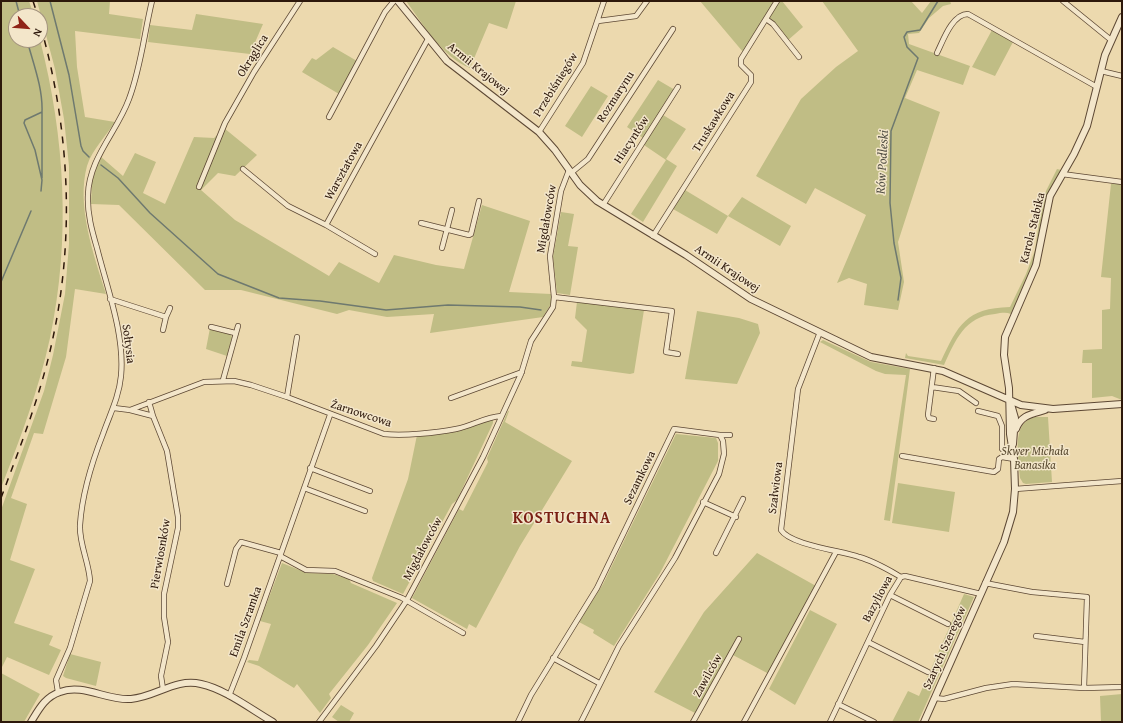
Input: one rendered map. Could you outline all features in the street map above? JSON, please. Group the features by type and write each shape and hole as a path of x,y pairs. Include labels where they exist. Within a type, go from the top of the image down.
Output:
{"street":[{"name":"Sołtysia","path":"58,692 56,680 70,648 90,581 90,570 81,540 81,513 97,449 114,408 120,387 122,358 120,340 91,226 88,194 93,166 98,155 116,128 130,97 139,66 152,1"},
{"name":"Okrąglica","path":"199,187 225,122 269,48 300,1"},
{"path":"330,117 385,12 394,1"},
{"name":"Armii Krajowej","path":"398,1 428,39 454,66 539,132 555,150 585,191 603,205 686,255 752,299 871,357 934,368 955,375 1009,401 1048,410 1122,404"},
{"name":"Przebiśniegów","path":"539,132 583,63 604,1"},
{"path":"598,21 636,16 647,1"},
{"name":"Truskawkowa","path":"654,236 751,82 751,75 741,65 741,59 777,1"},
{"path":"1063,1 1111,40"},
{"path":"937,53 955,21 961,15 968,14 1097,87"},
{"name":"Karola Stabika","path":"1009,401 1008,369 1004,345 1005,337 1036,265 1048,202 1084,132 1111,40 1122,17"},
{"path":"766,19 774,24 799,57"},
{"name":"Rozmarynu","path":"570,172 588,158 673,29"},
{"name":"Warsztatowa","path":"326,225 428,39"},
{"path":"1101,72 1122,76"},
{"name":"Hiacyntów","path":"603,205 678,87"},
{"path":"242,169 288,206 326,225 375,254"},
{"name":"Migdałowców","path":"319,722 376,646 407,600 483,457 522,372 529,345 553,307 554,297 550,256 561,191 570,172"},
{"path":"1062,174 1122,182"},
{"path":"421,223 469,236 471,234 479,201"},
{"path":"442,248 452,210"},
{"path":"554,297 672,311 666,352 678,354"},
{"path":"110,299 166,317"},
{"path":"163,330 170,308"},
{"path":"223,380 238,326"},
{"path":"211,327 235,334"},
{"name":"Szałwiowa","path":"820,332 798,389 781,530 785,534 802,542 870,561 901,577"},
{"path":"287,397 297,337"},
{"path":"934,368 928,415 929,418 934,419"},
{"path":"451,398 522,372"},
{"name":"Żarnowcowa","path":"114,408 130,410 204,382 223,380 251,385 287,397 330,415 384,434 396,435 456,429 492,417 501,416"},
{"path":"932,387 959,391 976,403"},
{"name":"Szarych Szeregów","path":"1009,401 1015,417 1013,451"},
{"name":"Szarych Szeregów","path":"924,722 1008,531 1013,512 1015,489 1014,459 1010,434 1009,401"},
{"name":"Pierwiosnków","path":"149,402 167,451 178,517 178,528 164,594 164,617 168,642 162,676 163,689"},
{"path":"130,410 153,416"},
{"name":"Szarych Szeregów","path":"1015,433 1020,422 1025,417 1048,410"},
{"path":"978,411 998,416 1002,426 1002,449 1004,451 1013,451"},
{"name":"Emila Szramka","path":"229,696 281,555 310,468 330,415"},
{"name":"Sezamkowa","path":"518,722 531,695 597,588 674,429 730,435"},
{"path":"581,722 599,683 619,646 674,558 723,463 723,441 720,435"},
{"path":"902,456 994,472 998,469 999,459 1002,457 1014,459"},
{"path":"310,468 370,491"},
{"path":"1015,489 1122,481"},
{"path":"304,488 365,511"},
{"path":"716,553 744,499"},
{"path":"703,502 736,517"},
{"path":"227,584 236,549 241,542 281,555 306,570 335,571 407,600 463,634"},
{"path":"744,722 836,552"},
{"name":"Bazyliowa","path":"830,722 890,595 901,577 905,576 981,594"},
{"path":"985,584 1032,592 1087,597 1084,688"},
{"path":"890,595 948,624"},
{"path":"1036,636 1085,642"},
{"name":"Zawilców","path":"694,722 739,639"},
{"path":"868,642 928,672"},
{"path":"553,658 599,683"},
{"path":"31,722 41,705 58,692 76,690 126,700 145,696 175,684 194,683 206,685 229,696 274,722"},
{"path":"934,698 944,699 986,688 1013,684 1084,688 1122,686"},
{"path":"838,704 874,722"}],"green space":[{"path":"1,1 29,1 31,8 8,8 8,48 42,48 55,114 60,151 63,226 61,263 57,301 46,357 28,414 1,488"},
{"path":"37,1 110,1 109,14 143,19 140,39 75,31 77,67 85,117 115,122 92,154 87,166 84,181 85,214 88,231 96,264 106,294 75,289 66,357 43,434 34,433 11,498 27,504 10,560 35,569 14,623 53,636 49,645 61,650 49,675 7,657 1,669 1,510 44,391 65,294 69,244 69,166 64,119 55,69 48,43 48,8 39,8"},
{"path":"406,1 516,1 507,29 489,23 470,68 460,63 442,48"},
{"path":"700,1 775,1 743,52"},
{"path":"780,1 782,1 803,27 787,41 769,17"},
{"path":"822,1 911,1 922,13 931,1 950,1 951,4 943,6 929,18 919,33 908,34 909,44 970,66 963,85 917,70 905,98 940,112 898,242 904,282 898,310 864,305 867,284 849,278 837,283 866,215 815,188 806,204 756,176 801,99 836,67 858,51"},
{"path":"196,14 263,24 250,54 148,42 150,25 192,30"},
{"path":"992,30 1013,42 995,76 972,67"},
{"path":"333,47 357,61 339,94 302,72 312,58 316,60"},
{"path":"658,80 675,90 643,138 627,127"},
{"path":"591,86 608,96 582,137 565,126"},
{"path":"663,115 686,129 666,159 677,166 643,222 631,214 666,160 644,145"},
{"path":"224,128 257,155 235,176 218,173 201,190 235,220 329,276 339,262 379,283 394,255 436,265 464,269 482,205 530,221 509,292 551,294 551,304 543,317 430,333 434,314 387,317 349,310 337,314 241,290 205,290 119,205 91,204 92,181 100,156 123,176 135,153 156,162 143,193 165,204 194,137 214,138"},
{"path":"1057,169 1061,170 1046,198 1039,243 1032,268 1011,314 1003,313 976,319 962,331 952,347 944,365 905,358 906,353 908,356 941,361 959,328 965,321 973,315 983,311 995,308 1010,307 1026,274 1035,250 1041,208 1046,191"},
{"path":"1111,184 1122,184 1122,400 1112,396 1092,398 1092,363 1082,363 1083,350 1102,349 1102,310 1110,309 1111,278 1101,277"},
{"path":"685,190 728,216 717,234 673,209"},
{"path":"742,197 791,226 780,246 728,216"},
{"path":"561,212 574,214 568,246 578,247 570,295 557,293 553,257"},
{"path":"577,302 644,310 634,373 630,374 571,366 572,361 582,362 587,330 575,318"},
{"path":"697,311 739,318 758,324 760,333 737,384 685,379"},
{"path":"210,328 230,334 232,337 227,356 206,349"},
{"path":"823,340 871,362 910,369 890,521 884,520 906,375 885,374 876,371 820,342"},
{"path":"508,411 505,422 572,461 520,546 476,628 469,624 467,629 412,598 459,509 463,511 488,462 487,458"},
{"name":"Skwer Michała Banasika","path":"1035,417 1048,417 1052,482 1026,484 1023,483 1020,478 1018,452 1019,434 1022,426 1027,420"},
{"path":"491,419 493,420 493,423 457,500 452,504 403,594 373,581 372,578 408,479 417,435 456,431"},
{"path":"676,434 716,438 718,443 718,461 660,573 614,646 593,633 594,630 579,622 603,584"},
{"path":"898,483 955,492 949,532 892,523"},
{"path":"757,553 816,586 769,674 731,654 697,714 654,692 704,612"},
{"path":"282,563 307,573 333,574 349,579 351,583 397,603 368,645 329,694 331,698 320,713 297,684 294,688 259,666 247,662 249,660 258,661 271,624 260,621"},
{"path":"964,594 974,597 918,722 892,722 908,691 919,696"},
{"path":"810,610 837,624 795,705 769,689"},
{"path":"70,654 101,662 96,686 63,676"},
{"path":"1,673 40,694 24,722 1,722"},
{"path":"1122,694 1122,722 1101,722 1100,696"},
{"path":"341,705 354,713 349,722 339,722 332,717"}],"waterway":[{"path":"16,1 18,8"},
{"path":"50,1 69,75 81,146 83,151 89,157"},
{"name":"Rów Podleski","path":"898,300 901,278 894,243 890,203 891,131 918,58 907,47 904,37 907,32 920,30 938,1"},
{"path":"29,48 41,94 42,112 25,120 24,123 35,150 42,180 41,191"},
{"path":"42,112 42,178"},
{"path":"101,165 118,178 150,213 218,274 279,298 320,301 386,310 448,305 520,307 541,310"},
{"path":"1,282 31,211"}],"railway":[{"path":"33,1 35,8"},
{"path":"1,498 25,433 46,367 56,324 62,281 66,238 64,152 59,109 46,48"}],"district":[{"name":"KOSTUCHNA","path":"562,519"}]}
